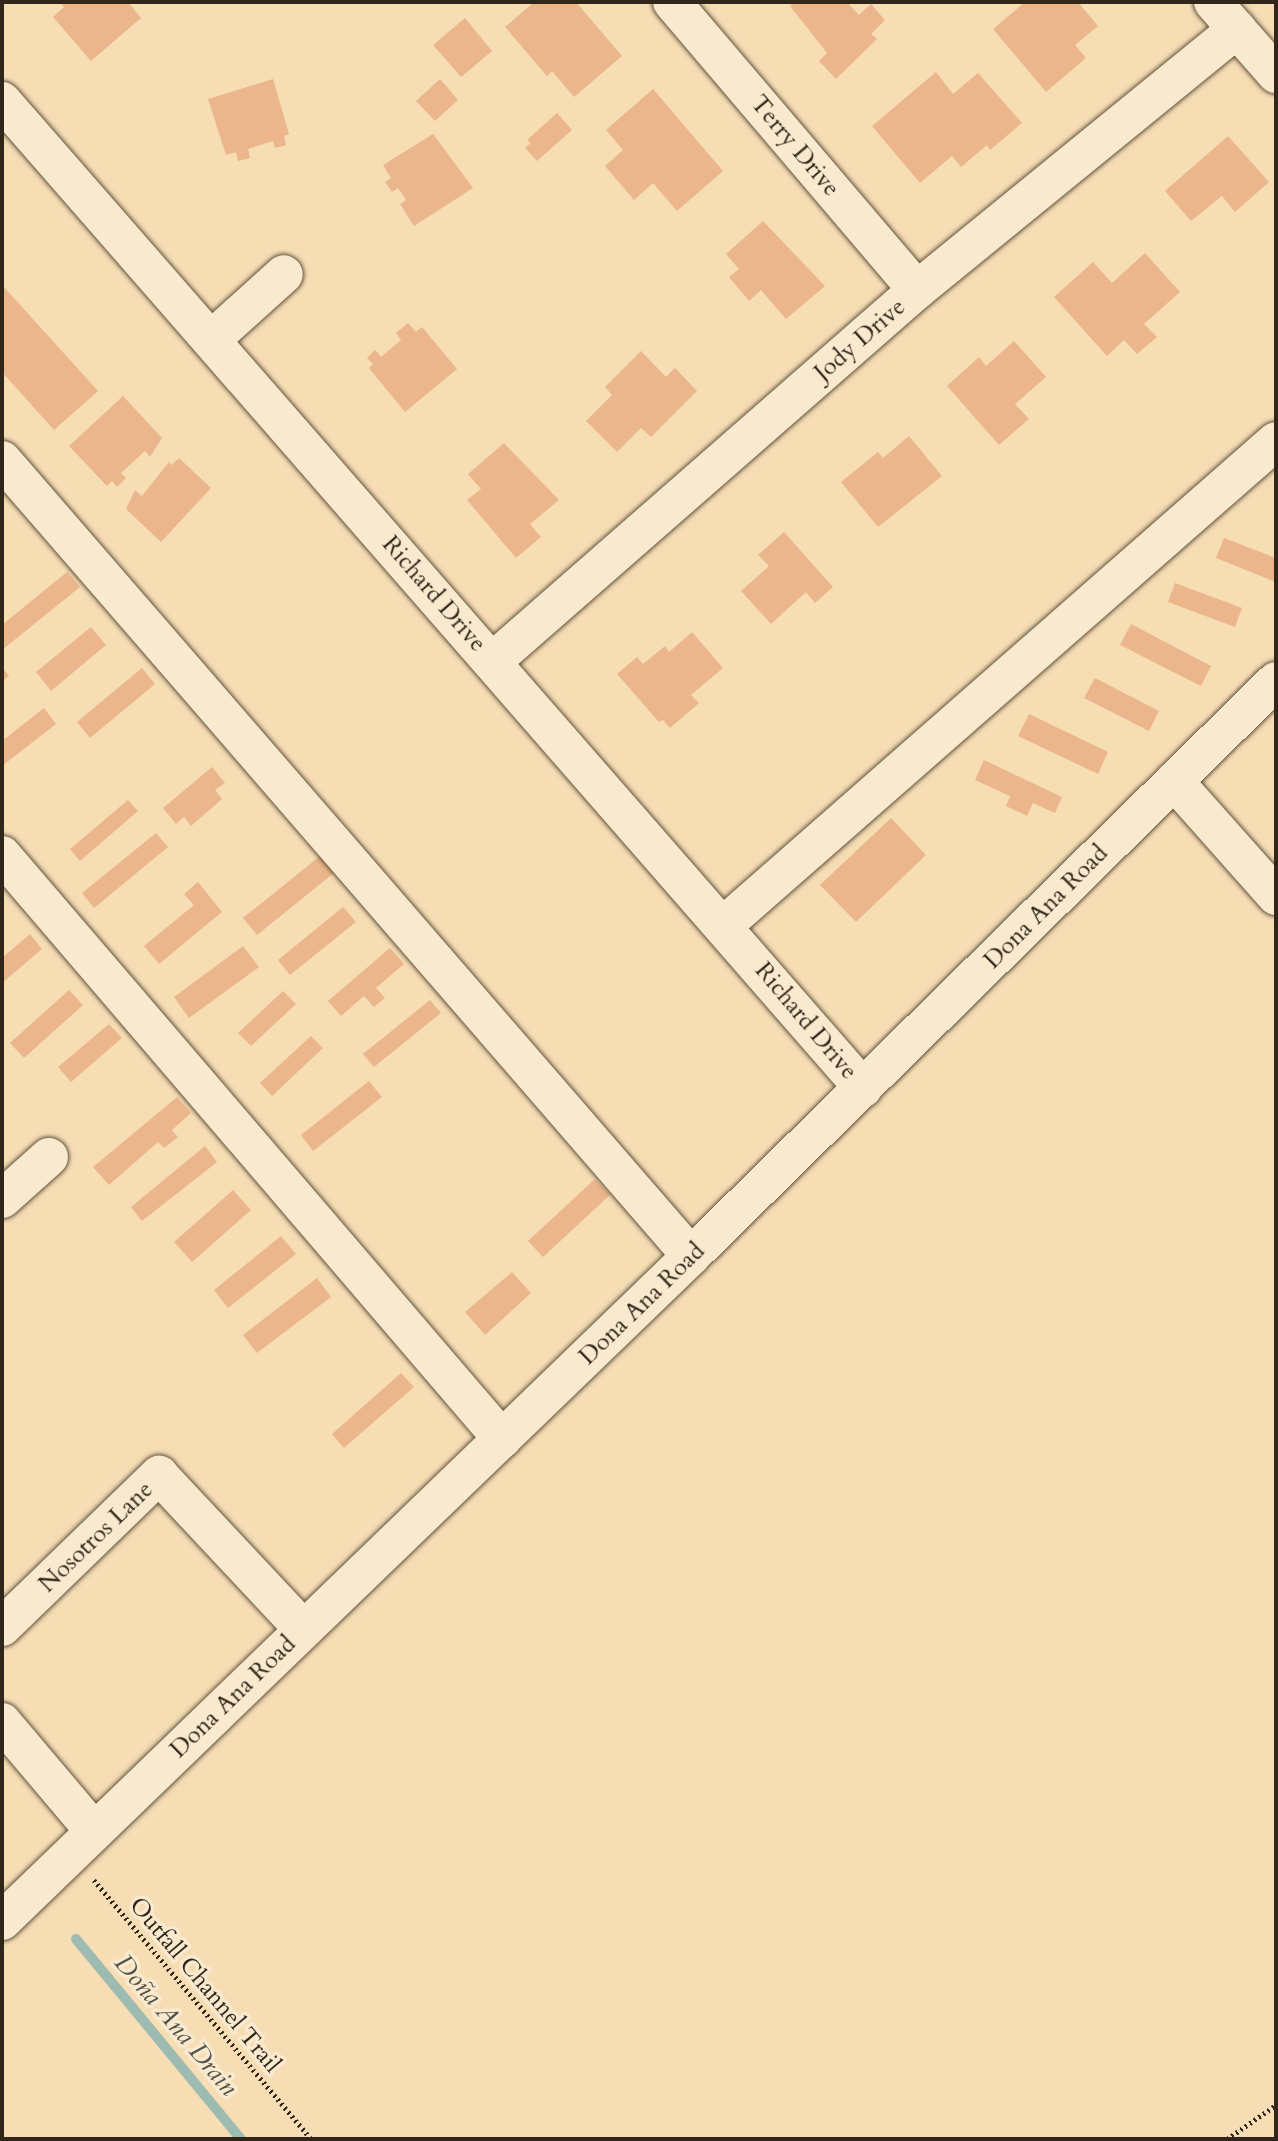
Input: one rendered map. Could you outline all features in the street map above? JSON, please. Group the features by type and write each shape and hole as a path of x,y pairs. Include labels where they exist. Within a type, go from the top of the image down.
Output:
{"street":[{"name":"Terry Drive","path":"672,2 917,290"},
{"name":"Jody Drive","path":"493,661 917,290 1225,15"},
{"path":"1225,15 1276,74"},
{"name":"Richard Drive","path":"2,102 724,925 863,1088"},
{"path":"211,340 284,274"},
{"path":"724,925 1276,441"},
{"path":"2,460 691,1256"},
{"name":"Dona Ana Road","path":"2,1921 691,1256 1276,681"},
{"path":"1174,781 1276,896"},
{"path":"2,855 502,1439"},
{"path":"2,1199 49,1157"},
{"name":"Nosotros Lane","path":"2,1627 159,1475 303,1629"},
{"path":"2,1722 82,1842"}],"path":[{"name":"Outfall Channel Trail","path":"82,1842 311,2139"},
{"path":"1227,2139 1276,2105"}],"building":[{"path":"60,2 128,2 141,18 91,61 53,17 64,7"},
{"path":"534,2 576,2 622,56 574,97 552,71 547,76 505,27"},
{"path":"795,2 847,2 859,15 871,4 885,20 871,34 877,39 836,79 819,61 827,53 790,6"},
{"path":"1025,2 1078,2 1098,26 1075,45 1086,58 1046,92 993,29"},
{"path":"465,18 492,51 461,77 433,45"},
{"path":"936,72 953,94 978,73 1022,123 990,150 987,145 961,167 952,156 920,183 872,126"},
{"path":"273,79 289,134 284,136 286,145 275,148 273,141 248,149 250,158 238,161 236,152 226,155 208,99"},
{"path":"440,79 458,100 435,121 416,101"},
{"path":"653,89 723,171 677,211 653,183 634,200 605,166 623,150 606,130"},
{"path":"557,113 572,130 537,161 525,148 531,143 527,140"},
{"path":"433,134 473,188 414,226 400,204 406,200 398,188 392,192 385,182 391,178 383,165"},
{"path":"1228,136 1269,182 1235,212 1222,196 1191,221 1165,191"},
{"path":"763,221 825,286 786,319 761,290 749,301 729,277 739,269 726,254"},
{"path":"1145,253 1180,292 1144,324 1157,337 1137,354 1124,340 1107,356 1054,297 1093,262 1112,283"},
{"path":"3,286 98,391 54,430 2,372"},
{"path":"408,323 416,332 422,327 457,369 405,412 369,368 373,364 367,358 375,350 381,357 401,340 396,333"},
{"path":"1014,341 1046,377 1015,404 1029,419 999,445 947,386 979,357 986,366"},
{"path":"641,351 666,377 675,368 697,391 651,437 641,428 617,452 586,421 612,395 605,387"},
{"path":"123,396 162,438 150,457 145,451 121,473 126,478 117,487 112,481 107,486 69,446"},
{"path":"909,436 942,476 878,527 841,482 878,452 883,458"},
{"path":"504,443 559,500 530,524 541,537 516,558 467,500 481,489 468,474"},
{"path":"179,458 211,488 161,542 126,509 135,490 142,496 169,462 172,465"},
{"path":"784,532 833,587 815,603 806,592 771,624 741,591 769,566 758,555"},
{"path":"1224,538 1276,558 1276,582 1216,558"},
{"path":"67,572 80,587 2,650 2,625"},
{"path":"1175,583 1242,608 1235,627 1168,602"},
{"path":"1131,624 1211,666 1201,686 1120,645"},
{"path":"91,627 106,645 51,691 36,672"},
{"path":"692,632 723,668 691,695 699,703 670,728 663,720 659,722 617,674 637,657 643,664 665,646 669,652"},
{"path":"2,667 9,676 2,681"},
{"path":"142,668 155,684 90,738 77,722"},
{"path":"1095,678 1159,711 1149,731 1084,698"},
{"path":"44,708 56,724 2,766 2,741"},
{"path":"1029,714 1108,752 1098,774 1018,736"},
{"path":"984,760 1062,797 1055,813 1033,803 1027,816 1006,806 1010,796 975,780"},
{"path":"212,767 225,783 215,790 222,799 191,826 184,817 176,824 163,808"},
{"path":"128,800 138,811 80,861 70,849"},
{"path":"891,818 926,855 856,922 820,885"},
{"path":"156,833 168,847 94,908 82,893"},
{"path":"325,852 340,868 257,935 243,918"},
{"path":"198,882 222,912 159,964 144,946 194,905 184,894"},
{"path":"343,907 356,922 290,975 278,960"},
{"path":"30,934 42,949 2,983 2,958"},
{"path":"243,946 259,967 189,1018 174,997"},
{"path":"390,948 404,964 376,988 385,998 374,1007 364,996 341,1016 328,1001"},
{"path":"69,990 83,1005 24,1058 10,1043"},
{"path":"283,991 296,1004 251,1046 238,1033"},
{"path":"430,1000 441,1013 374,1067 363,1054"},
{"path":"109,1024 122,1038 71,1082 58,1067"},
{"path":"311,1036 323,1048 272,1096 260,1083"},
{"path":"369,1081 382,1097 313,1151 301,1135"},
{"path":"177,1097 191,1113 172,1130 178,1137 164,1148 158,1142 109,1185 93,1167"},
{"path":"205,1146 217,1162 142,1221 131,1207"},
{"path":"595,1179 610,1195 543,1257 528,1241"},
{"path":"233,1190 251,1210 192,1262 174,1242"},
{"path":"281,1236 296,1254 228,1308 214,1290"},
{"path":"512,1272 531,1293 485,1335 465,1312"},
{"path":"317,1278 331,1297 257,1353 243,1335"},
{"path":"401,1373 414,1387 344,1448 332,1434"}],"waterway":[{"name":"Doña Ana Drain","path":"76,1939 241,2139"}]}
